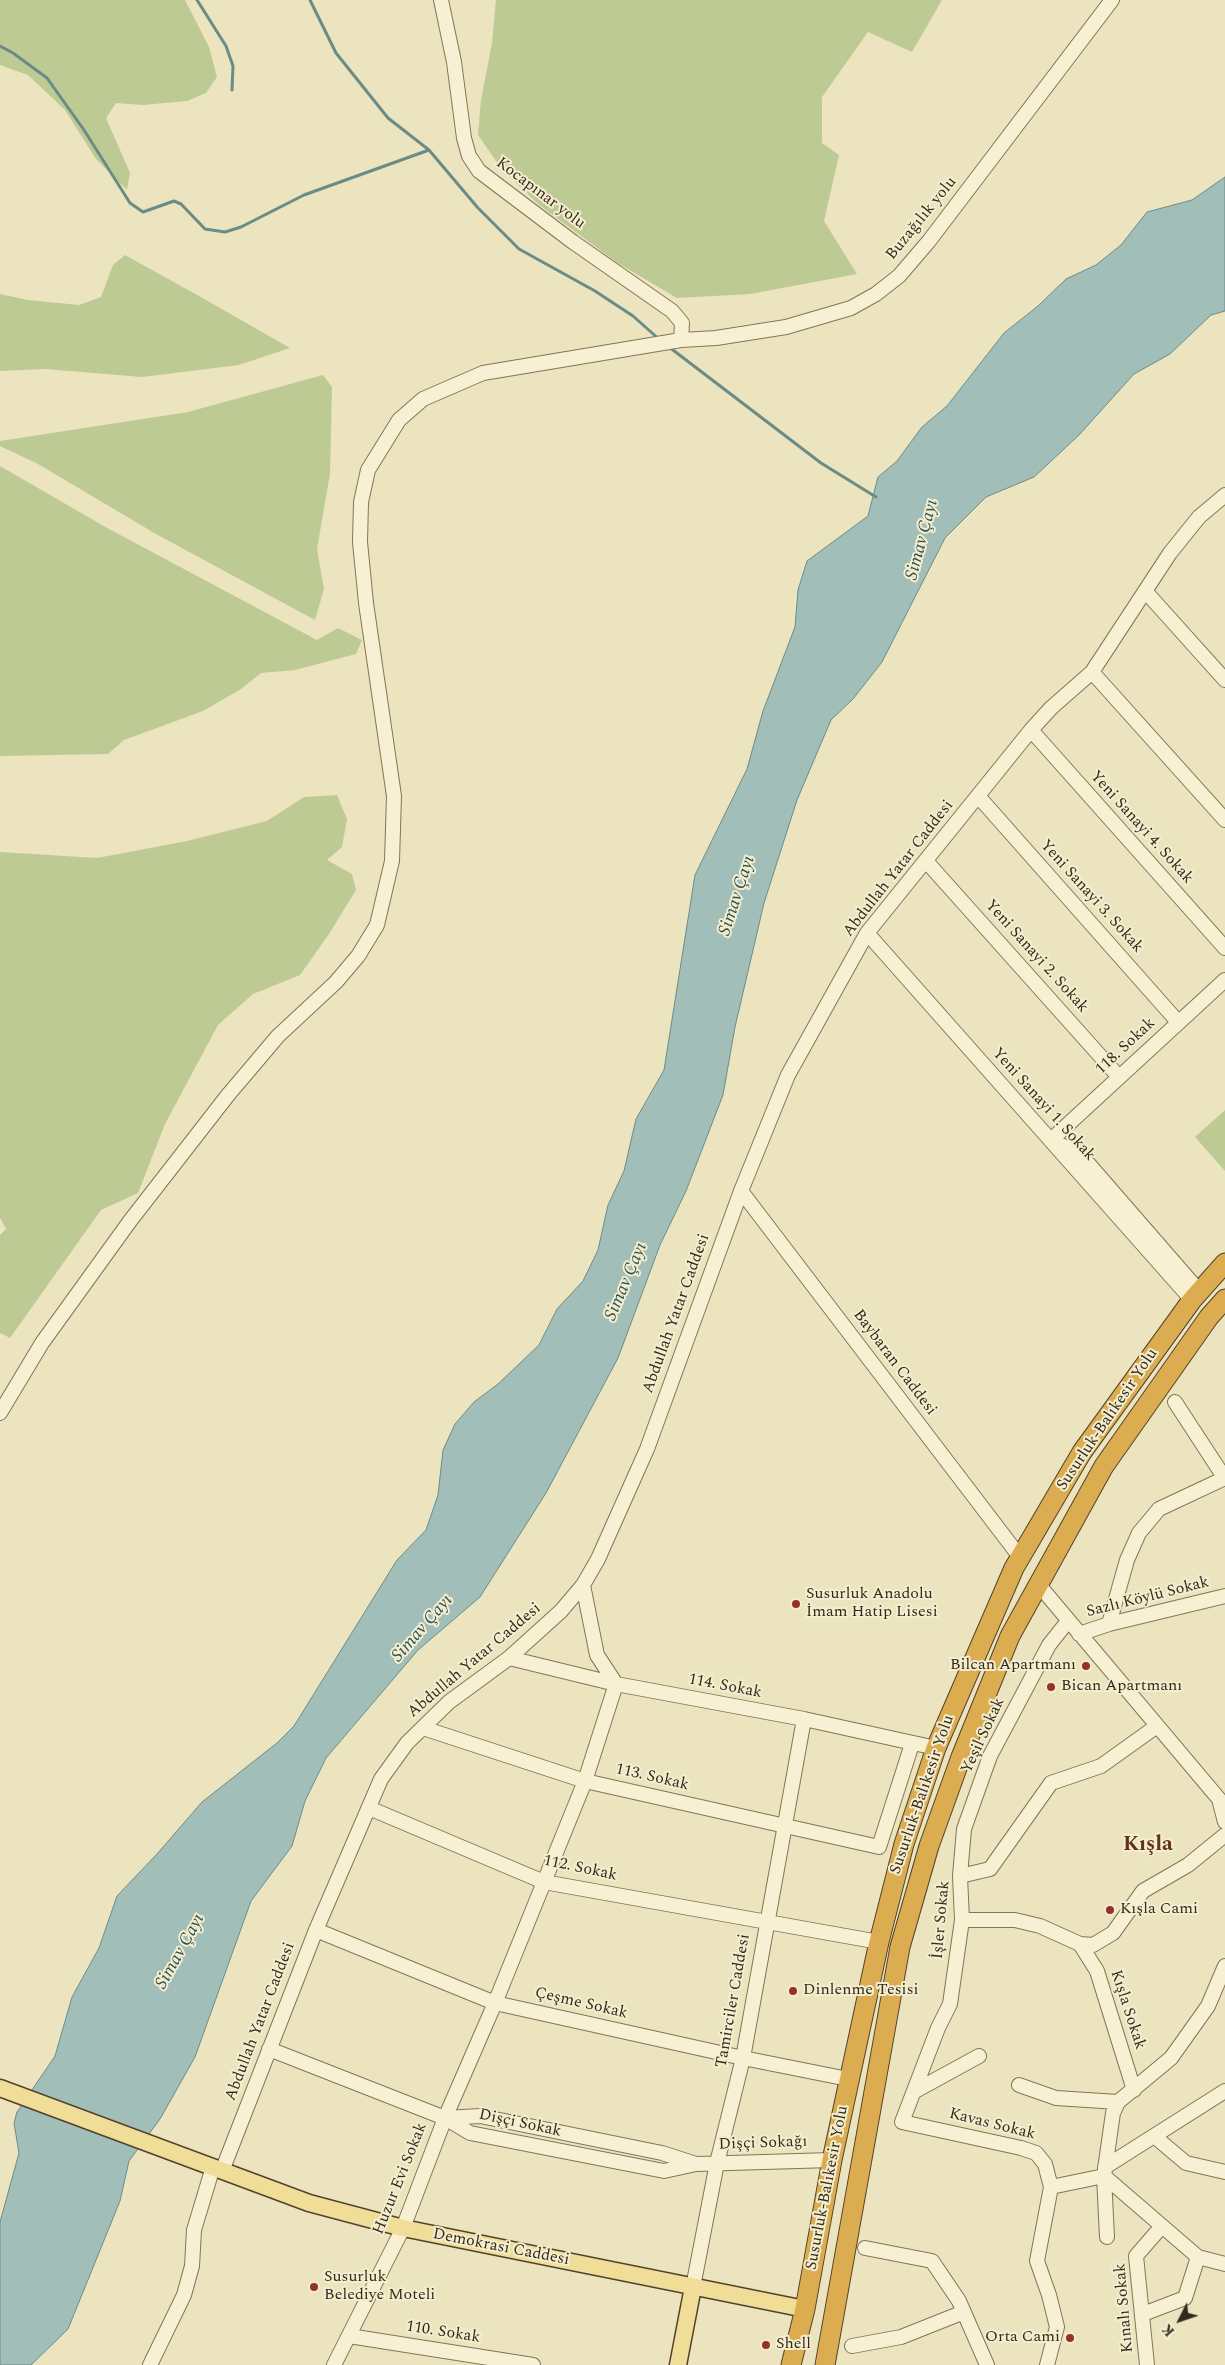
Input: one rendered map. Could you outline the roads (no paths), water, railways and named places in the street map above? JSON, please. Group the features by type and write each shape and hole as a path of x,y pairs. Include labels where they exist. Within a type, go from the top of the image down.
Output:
{"highway":[{"name":"Susurluk-Balıkesir Yolu","path":"791,2365 806,2309 848,2079 879,1942 904,1844 936,1748 1020,1558 1082,1452 1195,1296 1225,1263"},
{"name":"Susurluk-Balıkesir Yolu","path":"825,2365 900,1947 930,1846 961,1756 1010,1636 1104,1466 1209,1317 1225,1299"}],"main road":[{"name":"Demokrasi Caddesi","path":"3,2090 309,2203 403,2228 806,2309"},
{"path":"678,2365 693,2287"}],"street":[{"name":"Kocapınar yolu","path":"441,0 454,62 464,138 469,156 479,171 573,242 672,311 682,323 681,340"},
{"name":"Buzağılık yolu","path":"0,1413 42,1343 130,1221 272,1043 336,982 358,956 377,925 392,861 394,796 360,542 361,502 368,470 399,420 423,400 452,385 483,373 681,340 716,338 786,327 851,308 876,294 899,276 929,241 1112,0"},
{"name":"Abdullah Yatar Caddesi","path":"150,2365 184,2296 192,2266 194,2230 213,2167 270,2049 316,1930 381,1779 407,1743 449,1702 509,1658 561,1611 583,1585 598,1559 646,1449 741,1191 788,1075 867,934 1031,730 1051,708 1092,672 1170,554 1199,516 1225,495"},
{"path":"1146,592 1225,680"},
{"path":"1092,672 1225,820"},
{"name":"Yeni Sanayi 4. Sokak","path":"1031,730 1225,948"},
{"name":"Yeni Sanayi 3. Sokak","path":"978,796 1178,1022"},
{"name":"Yeni Sanayi 2. Sokak","path":"926,861 1119,1077"},
{"name":"Yeni Sanayi 1. Sokak","path":"867,934 1052,1140"},
{"name":"118. Sokak","path":"1052,1140 1225,980"},
{"path":"1052,1140 1080,1154 1195,1296"},
{"name":"Baybaran Caddesi","path":"741,1191 1020,1558"},
{"path":"1109,1624 1127,1560 1139,1533 1159,1509 1206,1485 1223,1471 1175,1402"},
{"path":"1038,1584 1219,1799 1225,1822"},
{"path":"583,1585 597,1655 616,1684"},
{"name":"Sazlı Köylü Sokak","path":"1079,1634 1109,1624 1225,1596"},
{"name":"Yeşil Sokak","path":"960,1876 964,1829 990,1756 1048,1644 1068,1621"},
{"name":"114. Sokak","path":"509,1658 616,1684 804,1719 936,1748"},
{"name":"Huzur Evi Sokak","path":"334,2365 403,2228 445,2118 495,2003 586,1781 616,1684"},
{"name":"Tamirciler Caddesi","path":"693,2287 717,2164 742,2058 804,1719"},
{"name":"İşler Sokak","path":"902,2122 938,2028 950,2004 962,1920 960,1876 990,1868 1051,1783 1102,1766 1157,1726"},
{"name":"113. Sokak","path":"422,1728 586,1781 879,1847 912,1744"},
{"name":"112. Sokak","path":"368,1808 544,1882 879,1942"},
{"path":"962,1920 1015,1920 1040,1926 1080,1944 1093,1945 1113,1933 1143,1891 1188,1865 1225,1835"},
{"name":"Çeşme Sokak","path":"316,1930 495,2003 742,2058 848,2079"},
{"name":"Kışla Sokak","path":"1080,1944 1097,1971 1134,2090"},
{"path":"1107,2237 1104,2171 1113,2113 1118,2102 1171,2058 1208,2006 1225,1966"},
{"path":"270,2049 445,2118"},
{"path":"915,2091 979,2056"},
{"path":"1019,2084 1056,2098 1118,2102"},
{"path":"1047,2365 1057,2327 1050,2295 1037,2262 1051,2187 1104,2171 1225,2090"},
{"name":"Dişçi Sokak","path":"445,2118 480,2116 662,2153 696,2164"},
{"name":"Kavas Sokak","path":"902,2122 1022,2148 1036,2153 1045,2164 1051,2187"},
{"path":"1154,2136 1186,2163 1225,2172"},
{"name":"Dişçi Sokağı","path":"696,2164 832,2160"},
{"path":"1104,2171 1198,2257 1225,2264"},
{"name":"Kınalı Sokak","path":"1147,2365 1136,2256 1162,2226"},
{"path":"865,2248 932,2261 959,2301 987,2365"},
{"path":"1143,2314 1185,2298 1198,2257"},
{"path":"852,2346 901,2337 964,2312"},
{"name":"110. Sokak","path":"349,2336 533,2365"}],"water":[{"name":"Simav Çayı","path":"1225,177 1225,311 1211,315 1170,354 1134,374 1079,435 1034,477 986,497 945,538 882,662 853,699 831,720 797,800 764,903 735,1027 723,1095 686,1191 660,1245 618,1358 546,1493 480,1597 418,1650 326,1758 305,1801 292,1846 251,1901 195,2057 160,2119 129,2161 120,2201 68,2329 31,2365 0,2365 0,2222 19,2153 14,2123 17,2112 55,2056 72,1997 99,1948 117,1896 202,1802 277,1743 294,1726 397,1560 426,1530 438,1495 443,1450 455,1424 474,1402 498,1384 539,1345 557,1309 583,1281 598,1250 608,1205 624,1171 636,1119 664,1070 695,875 747,769 763,711 795,627 798,590 807,561 868,516 878,477 897,461 922,427 947,406 1004,333 1038,306 1066,279 1096,265 1121,245 1147,212 1192,200"}],"waterway":[{"path":"197,0 226,46 233,66 232,90"},
{"path":"310,0 336,53 388,118 429,150 478,208 519,249 595,291 633,316 660,340"},
{"path":"0,46 13,53 47,78 84,130 130,203 143,212 174,201 181,204 205,229 225,232 241,227 304,195 429,150"},
{"path":"669,347 821,463 876,497"}],"place":[{"name":"Susurluk Anadolu İmam Hatip Lisesi","path":"796,1604"},
{"name":"Bilcan Apartmanı","path":"1086,1666"},
{"name":"Bican Apartmanı","path":"1051,1687"},
{"name":"Kışla Cami","path":"1110,1910"},
{"name":"Dinlenme Tesisi","path":"793,1991"},
{"name":"Susurluk Belediye Moteli","path":"314,2287"},
{"name":"Orta Cami","path":"1070,2338"},
{"name":"Shell","path":"766,2345"}],"district":[{"name":"Kışla","path":"1148,1846"}]}
